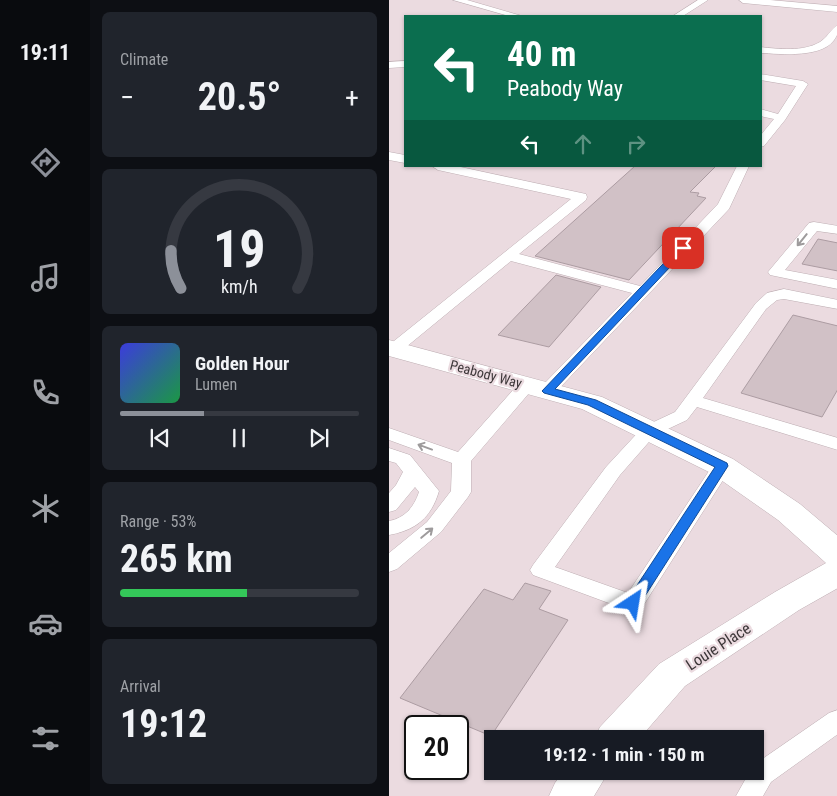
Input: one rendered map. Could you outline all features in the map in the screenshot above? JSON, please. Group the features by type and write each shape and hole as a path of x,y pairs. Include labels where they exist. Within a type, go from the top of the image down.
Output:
{"street":[{"name":"Peabody Way","path":"392,348 592,403 722,466 789,512 837,555"},
{"name":"Louie Place","path":"622,730 672,675 787,601 837,572"},
{"path":"570,796 582,780"}],"lane":[{"path":"457,0 514,15"},
{"path":"679,15 704,0"},
{"path":"743,0 837,9"},
{"path":"762,50 804,51 825,45 837,28"},
{"path":"389,65 404,64"},
{"path":"762,77 803,84 781,118 762,142"},
{"path":"762,113 781,118"},
{"path":"389,156 404,159"},
{"path":"392,348 581,197 442,167"},
{"path":"389,564 434,527 461,492 462,460 643,291 724,206 743,167"},
{"path":"835,284 775,272 814,226 837,230"},
{"path":"508,256 643,291"},
{"path":"722,466 633,603 541,570 613,472 649,431 681,416 761,306 772,296 793,294 837,305"},
{"path":"692,400 837,444"},
{"path":"389,434 462,460"},
{"path":"389,454 403,459 429,491 426,506 416,518 389,528"},
{"path":"389,505 404,489 413,472"},
{"path":"749,796 762,774 837,720"}],"building":[{"path":"634,167 715,167 690,192 699,193 697,196 706,198 629,280 535,256"},
{"path":"818,239 838,243 838,271 802,264"},
{"path":"556,275 601,287 549,347 498,335"},
{"path":"793,315 838,326 838,389 822,417 741,393"},
{"path":"525,583 551,591 539,609 568,620 495,730 484,730 484,733 469,727 469,715 441,715 400,698 484,589 513,600"}],"route":[{"path":"633,603 722,466 592,403 547,391 683,248"}]}
